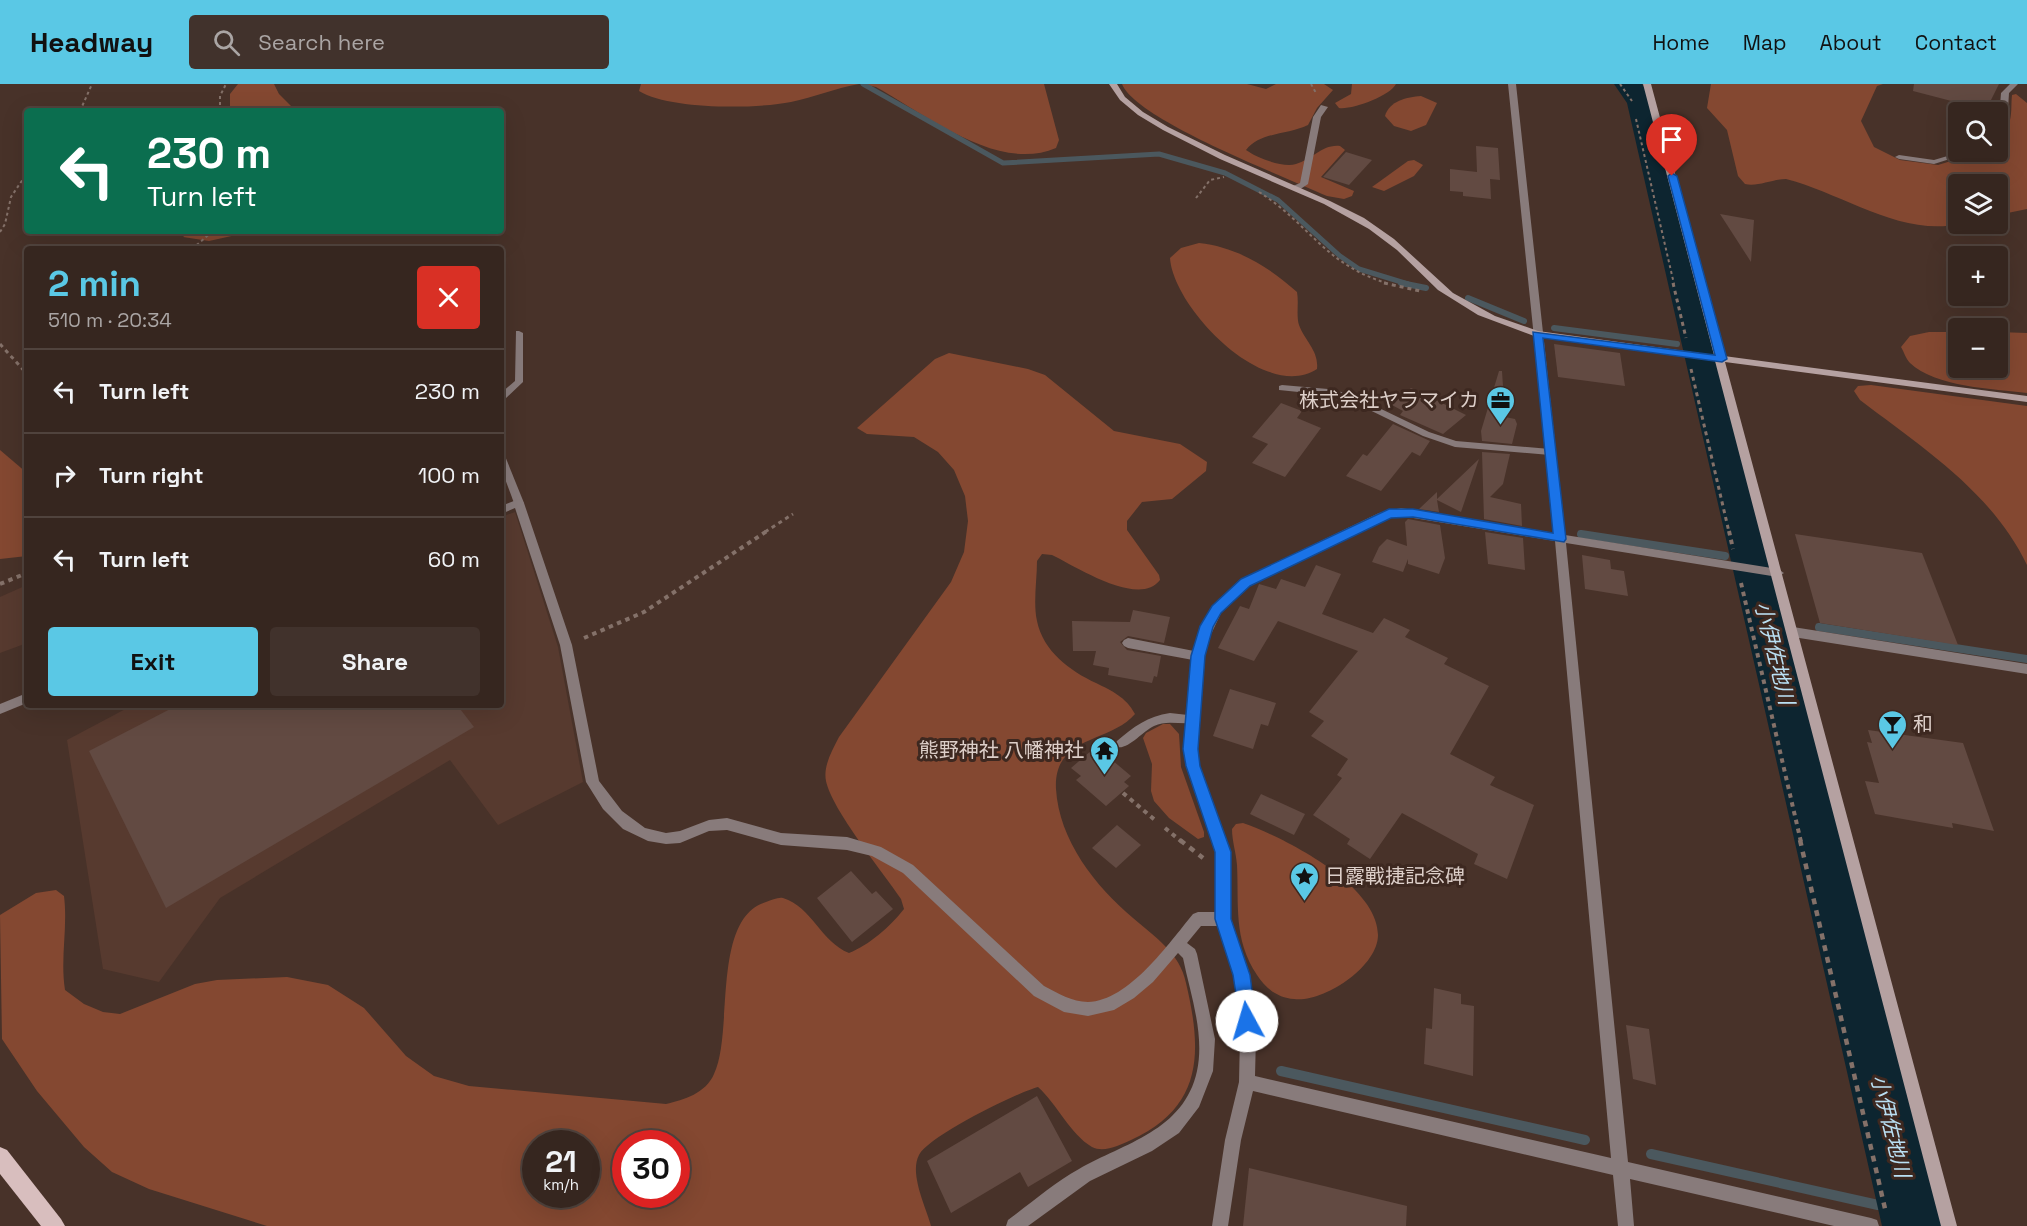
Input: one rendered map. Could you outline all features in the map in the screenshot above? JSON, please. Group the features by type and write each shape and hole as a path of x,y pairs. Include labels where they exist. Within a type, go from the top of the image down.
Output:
{"main road":[{"path":"0,1157 54,1226"}],"street":[{"path":"1113,84 1124,100 1155,124 1350,214 1380,232 1407,253 1446,292 1488,317 1537,334 2027,399"},
{"path":"1512,84 1560,539 1626,1226"},
{"path":"1647,84 1722,359 1772,572 1793,632 1949,1226"},
{"path":"2005,102 2005,93 2014,84"},
{"path":"1296,188 1304,183 1317,117 1324,107"},
{"path":"1899,157 1934,162 1948,158"},
{"path":"504,509 519,503 566,645 593,782 601,798 613,813 646,834 661,838 678,837 718,824 780,838 863,845 887,854 908,869 1039,990 1055,1003 1074,1009 1100,1009 1123,999 1142,984 1198,920 1223,919"},
{"path":"1220,1226 1233,1140 1247,1082 1248,1036 1242,975 1223,919 1223,852 1193,766 1191,749 1198,656 1206,626 1216,610 1246,582 1389,513 1413,513 1560,539 1772,572"},
{"path":"1793,632 2027,669"},
{"path":"1128,643 1198,656"},
{"path":"0,709 24,699"},
{"path":"1014,1226 1084,1175 1146,1145 1164,1133 1173,1126 1193,1101 1205,1071 1207,1039 1190,954 1177,943"},
{"path":"1247,1082 1871,1226"}],"lane":[{"path":"504,395 519,382 519,333"},
{"path":"1282,388 1347,396 1426,434 1455,444 1550,452"},
{"path":"504,464 519,503"},
{"path":"1121,744 1149,721 1173,716 1192,719"}],"path":[{"path":"81,108 92,84"},
{"path":"220,108 220,96 226,84"},
{"path":"1620,84 1632,103"},
{"path":"1635,114 1687,339 1684,338 1740,567 1887,1215"},
{"path":"1196,198 1210,180 1218,177 1228,178"},
{"path":"0,232 5,224 11,197 24,178"},
{"path":"1256,191 1281,208 1333,258 1350,269 1372,279 1435,295 1446,292"},
{"path":"196,246 210,234"},
{"path":"0,344 24,371"},
{"path":"566,645 644,612 793,514"},
{"path":"0,584 24,574"},
{"path":"1123,793 1155,820"},
{"path":"1165,828 1196,853"}],"shaded area":[{"path":"238,84 274,84 279,94 293,108 230,108 230,94"},
{"path":"641,84 859,84 791,102 736,107 671,102 639,91"},
{"path":"862,84 1044,84 1059,140 1056,148 1034,154 1010,153 987,147 940,125 876,87"},
{"path":"1122,84 1247,84 1266,89 1276,84 1324,84 1333,90 1317,108 1308,125 1266,137 1246,150 1270,162 1291,165 1302,162 1328,147 1340,146 1345,150 1321,177 1354,191 1352,196 1344,199 1327,196 1214,146 1154,114 1133,98"},
{"path":"1352,84 1396,84 1386,93 1370,101 1353,107 1339,108 1335,103 1351,94"},
{"path":"1711,84 1883,84 1877,86 1861,121 1874,147 1900,160 1938,165 1948,162 2008,162 2008,125 2012,95 2016,94 2027,103 2027,209 2008,213 2008,174 1948,174 1948,225 1938,226 1893,219 1786,179 1745,184 1738,176 1727,130 1707,108"},
{"path":"1421,96 1437,103 1426,125 1411,131 1394,126 1385,116 1394,103"},
{"path":"1414,160 1423,165 1414,176 1384,191 1372,187 1408,161"},
{"path":"187,234 240,234 209,241 183,237"},
{"path":"1199,243 1226,249 1252,260 1275,274 1297,292 1299,325 1314,351 1317,369 1296,376 1272,373 1248,362 1225,345 1204,324 1187,301 1175,278 1170,258 1181,248"},
{"path":"1929,332 1948,332 1948,378 2008,378 2008,332 2027,333 2027,393 1966,386 1921,371 1909,361 1901,347 1910,336"},
{"path":"949,353 1028,369 1045,375 1114,431 1180,444 1207,462 1206,471 1172,499 1142,502 1127,521 1127,530 1159,575 1160,580 1150,587 1138,589 1123,587 1091,575 1052,555 1042,554 1037,561 1035,599 1040,632 1051,651 1067,666 1118,695 1135,714 1125,723 1073,749 1064,759 1058,771 1056,789 1064,826 1081,861 1105,892 1166,946 1183,972 1191,1008 1195,1054 1192,1075 1185,1094 1173,1111 1155,1127 1131,1140 1112,1148 1097,1149 1077,1135 1038,1087 993,1106 939,1137 919,1155 916,1163 917,1181 931,1226 267,1226 149,1189 112,1172 84,1147 37,1091 2,1039 0,915 36,893 56,890 64,896 65,990 84,1004 103,1012 120,1014 195,984 217,980 287,977 328,985 364,1008 406,1056 434,1076 469,1086 666,1104 687,1098 700,1091 714,1074 720,1055 731,953 737,930 749,912 777,898 793,902 831,941 849,953 886,929 904,909 901,899 838,808 826,781 826,770 839,737 951,582 964,552 968,521 965,496 954,470 938,452 914,437 867,434 857,428 935,359"},
{"path":"1871,385 2027,406 2027,565 1995,515 1975,493 1931,454 1860,400 1854,391 1858,386"},
{"path":"0,450 24,470 24,556 0,559"},
{"path":"515,512 558,647 583,782 498,825 450,760 220,898 159,982 103,969 67,740 127,708 504,708 504,516"},
{"path":"24,586 24,644 0,653 0,597"},
{"path":"1163,724 1170,724 1179,734 1181,767 1204,832 1204,837 1198,839 1169,818 1154,801 1151,791 1152,764 1143,738 1146,733"},
{"path":"1243,823 1303,851 1346,881 1363,898 1374,916 1378,935 1376,947 1369,959 1347,981 1319,995 1306,999 1294,999 1272,992 1257,975 1244,948 1239,921 1237,865 1232,829 1236,824"}],"building":[{"path":"1914,84 1999,84 1990,102 1955,102 1913,91"},
{"path":"1476,146 1498,148 1500,180 1490,179 1491,199 1463,196 1463,192 1450,191 1450,169 1477,172"},
{"path":"1346,152 1372,160 1349,185 1323,177"},
{"path":"1720,214 1754,220 1751,262"},
{"path":"1554,344 1620,353 1625,386 1558,377"},
{"path":"1499,371 1502,371 1505,417 1515,419 1517,424 1512,444 1482,441 1481,431"},
{"path":"1411,388 1466,415 1443,434 1400,415 1403,411 1392,405"},
{"path":"1281,403 1302,411 1297,418 1321,428 1285,477 1252,463 1268,444 1252,437"},
{"path":"1393,424 1430,441 1420,456 1412,452 1381,491 1346,476 1363,454 1367,456"},
{"path":"1482,452 1510,454 1503,484 1490,497 1521,504 1522,526 1484,519"},
{"path":"1479,459 1461,512 1437,500 1439,512 1419,509 1437,492 1437,499"},
{"path":"1408,519 1440,525 1445,558 1439,574 1408,564 1408,559 1403,572 1372,562 1379,547 1387,539 1407,546 1405,522"},
{"path":"1485,532 1523,538 1525,570 1488,564"},
{"path":"1795,534 1922,553 1958,645 1820,623"},
{"path":"1582,555 1610,560 1611,569 1624,571 1628,596 1585,589"},
{"path":"1316,565 1341,574 1322,614 1373,633 1384,618 1410,630 1405,637 1448,658 1444,664 1489,686 1450,754 1495,777 1490,785 1534,805 1507,879 1474,864 1478,854 1402,813 1370,859 1347,844 1350,839 1313,815 1342,778 1337,775 1348,759 1311,736 1324,721 1309,712 1358,651 1278,621 1254,661 1218,648 1240,606 1249,609 1259,584 1276,589 1281,579 1305,587"},
{"path":"1133,610 1170,617 1164,643 1128,636 1120,642 1127,650 1161,656 1157,677 1154,676 1152,683 1108,675 1109,668 1093,665 1096,651 1073,651 1072,621 1130,622"},
{"path":"1230,689 1276,703 1268,726 1261,724 1253,749 1213,736"},
{"path":"172,708 459,708 474,727 166,908 89,751"},
{"path":"1868,730 1963,743 1994,831 1952,823 1953,828 1875,814 1865,781 1879,783 1867,742 1872,743"},
{"name":"熊野神社 八幡神社","path":"1092,750 1102,759 1106,755 1131,776 1124,782 1129,786 1106,806 1076,780 1081,776 1071,768"},
{"path":"1261,794 1305,814 1294,835 1250,814"},
{"path":"1117,825 1141,845 1116,868 1092,848"},
{"path":"851,871 872,894 876,891 893,909 852,942 817,898"},
{"path":"1434,988 1461,994 1461,1004 1474,1006 1473,1076 1424,1064 1426,1028 1432,1029"},
{"path":"1626,1025 1649,1029 1656,1085 1633,1079"},
{"path":"1037,1096 1072,1161 1028,1187 1020,1172 951,1213 927,1161"},
{"path":"1249,1168 1407,1206 1406,1226 1243,1226"}],"waterway":[{"path":"863,84 1003,163 1159,154 1225,173 1278,200 1340,256 1359,269 1408,284"},
{"name":"小伊佐地川","path":"1628,84 1641,103 1915,1226"},
{"path":"1401,283 1426,288"},
{"path":"1468,298 1524,321"},
{"path":"1554,328 1677,344"},
{"path":"1692,346 1700,347"},
{"path":"1581,534 1725,556"},
{"path":"1743,559 1752,560"},
{"path":"1819,627 2027,659"},
{"path":"1281,1071 1585,1140"},
{"path":"1651,1154 1878,1205"},
{"path":"1898,1210 1912,1212"}],"place":[{"name":"株式会社ヤラマイカ","path":"1500,426"},
{"name":"和","path":"1892,750"},
{"name":"熊野神社 八幡神社","path":"1105,776"},
{"name":"日露戰捷記念碑","path":"1304,902"}],"route":[{"path":"1247,1021 1242,975 1228,941 1223,919 1223,852 1193,766 1191,749 1198,656 1206,626 1216,610 1246,582 1389,513 1413,513 1560,539 1537,334 1722,359 1672,176"}]}
